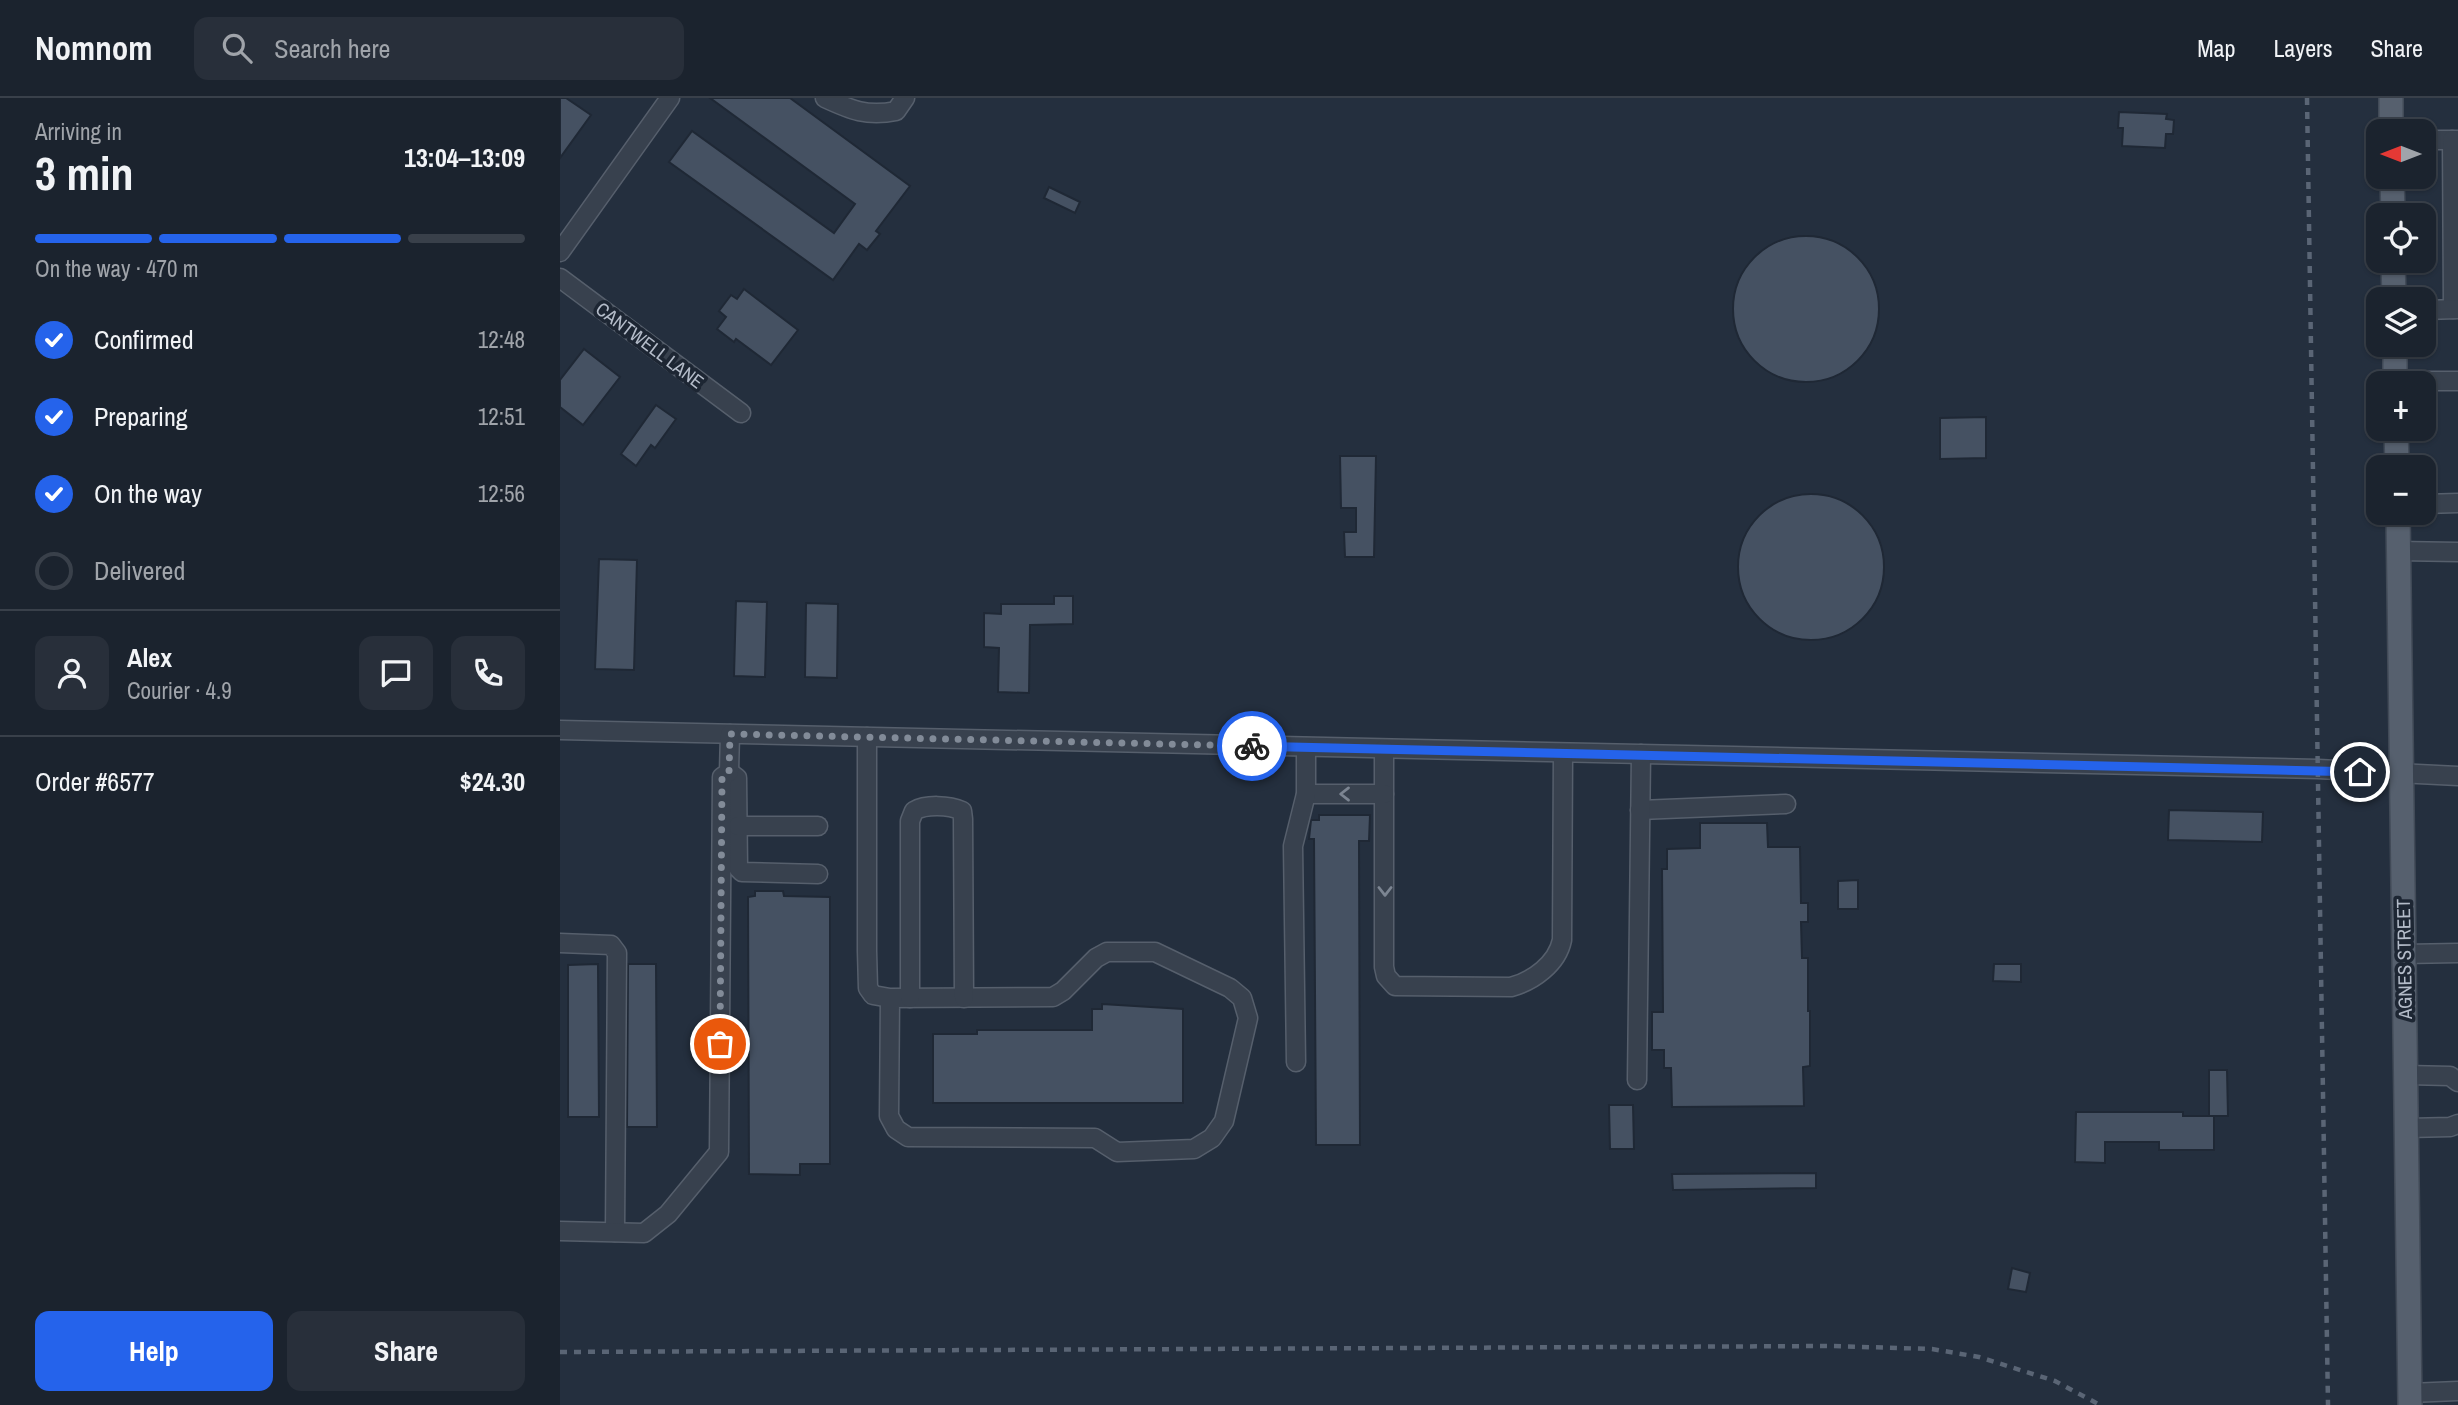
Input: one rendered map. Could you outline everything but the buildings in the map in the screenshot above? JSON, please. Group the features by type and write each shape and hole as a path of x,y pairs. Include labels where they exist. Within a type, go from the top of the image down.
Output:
{"main road":[{"path":"2391,98 2391,119"},
{"name":"AGNES STREET","path":"2398,525 2410,1399"}],"street":[{"path":"560,252 670,98"},
{"path":"825,98 853,110 877,115 896,111 905,98"},
{"path":"2436,140 2455,140 2455,309 2436,310"},
{"name":"CANTWELL LANE","path":"560,278 741,413"},
{"path":"2436,381 2458,381"},
{"path":"2436,504 2458,503"},
{"path":"2398,551 2458,552"},
{"path":"560,730 2318,769 2458,776"},
{"path":"729,772 730,734"},
{"path":"867,737 868,988 873,995 890,998 1053,997 1063,991 1096,958 1107,952 1155,952 1230,988 1242,998 1248,1018 1224,1121 1212,1138 1194,1149 1117,1152 1095,1138 908,1137 896,1129 889,1116 890,998"},
{"path":"1296,1062 1293,846 1306,794 1306,747"},
{"path":"1384,749 1384,967 1386,976 1395,986 1511,987 1524,984 1550,964 1560,952 1563,752"},
{"path":"1637,1080 1641,754"},
{"path":"729,772 737,778 738,868 742,872 818,874"},
{"path":"560,1231 644,1233 668,1214 719,1152 722,777 729,772"},
{"path":"1306,794 1384,794"},
{"path":"1640,810 1786,804"},
{"path":"910,998 910,821 914,811 921,807 954,807 962,811 964,998"},
{"path":"738,826 818,827"},
{"path":"560,943 611,945 617,953 615,1232"},
{"path":"2404,954 2458,953"},
{"path":"2406,1075 2450,1076 2458,1082"},
{"path":"2406,1128 2450,1127 2458,1124"},
{"path":"2410,1399 2458,1391"}],"railway":[{"path":"2307,98 2328,1405"},
{"path":"560,1352 1831,1346 1932,1349 1979,1357 2055,1381 2100,1405"}],"way so far":[{"path":"720,1044 722,777 729,772 730,734 1252,746"}],"route":[{"path":"1252,746 2360,772"}]}
